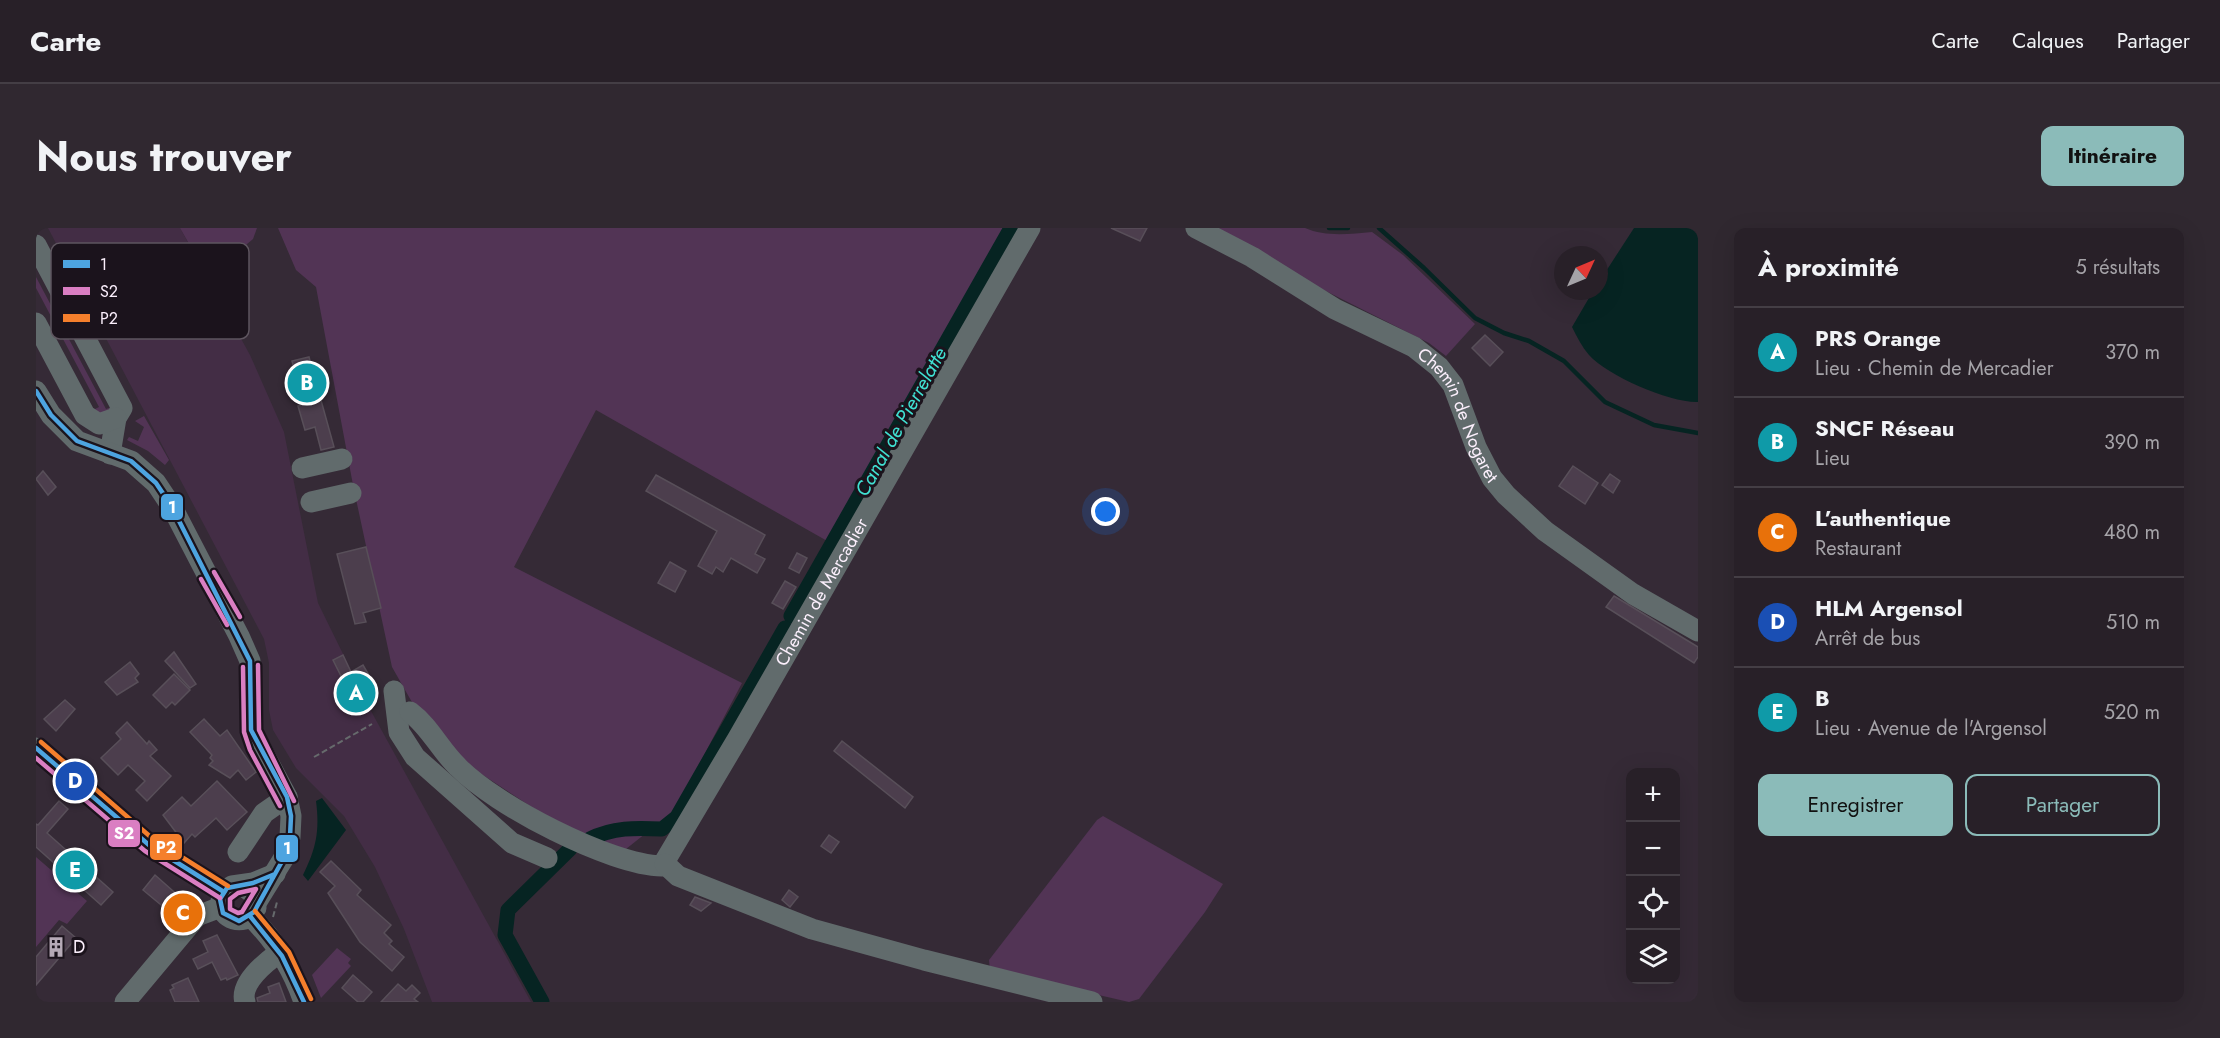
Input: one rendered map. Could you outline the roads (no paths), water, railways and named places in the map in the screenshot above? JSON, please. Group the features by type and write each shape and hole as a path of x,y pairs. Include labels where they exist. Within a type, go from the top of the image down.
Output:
{"street":[{"name":"Chemin de Mercadier","path":"665,864 1030,228"},
{"name":"Chemin de Nogaret","path":"1196,228 1252,257 1335,309 1414,347 1438,367 1453,385 1476,447 1492,478 1506,495 1545,531 1596,568 1633,594 1698,631"},
{"path":"36,245 51,273"},
{"path":"36,323 85,416 99,424 116,418"},
{"path":"86,339 122,408 116,418 110,454"},
{"path":"36,391 51,415 77,441 131,461 156,483 172,507 250,661 251,730 287,797 291,816 290,837 285,855 253,910 233,920 223,913 229,895"},
{"path":"302,468 342,459"},
{"path":"311,502 351,493"},
{"path":"394,691 399,732 415,757 512,843 528,852 547,858"},
{"path":"410,711 422,720 459,768 513,809 559,832 628,860 651,866 665,864 678,876 812,929 1092,1002"},
{"path":"36,748 149,845 229,895 251,890 253,910 292,972 304,1002"},
{"path":"238,852 264,813 287,797"},
{"path":"125,1002 197,916 229,895 274,874"},
{"path":"245,1002 243,995 246,986 280,952"}],"waterway":[{"name":"Canal de Pierrelatte","path":"791,616 1011,228"},
{"path":"1329,228 1348,228"},
{"path":"1379,228 1475,318 1504,333 1529,341 1564,361 1605,402 1654,425 1698,433"},
{"name":"Canal de Pierrelatte","path":"590,839 616,830 662,829 677,817 785,628"},
{"name":"Canal de Pierrelatte","path":"542,1002 505,935 508,910 570,849"}],"place":[{"name":"SNCF Réseau","path":"307,383"},
{"name":"PRS Orange","path":"356,693"},
{"name":"HLM Argensol","path":"75,781"},
{"name":"B","path":"75,870"},
{"name":"L’authentique","path":"183,913"},
{"name":"D","path":"56,947"}]}
